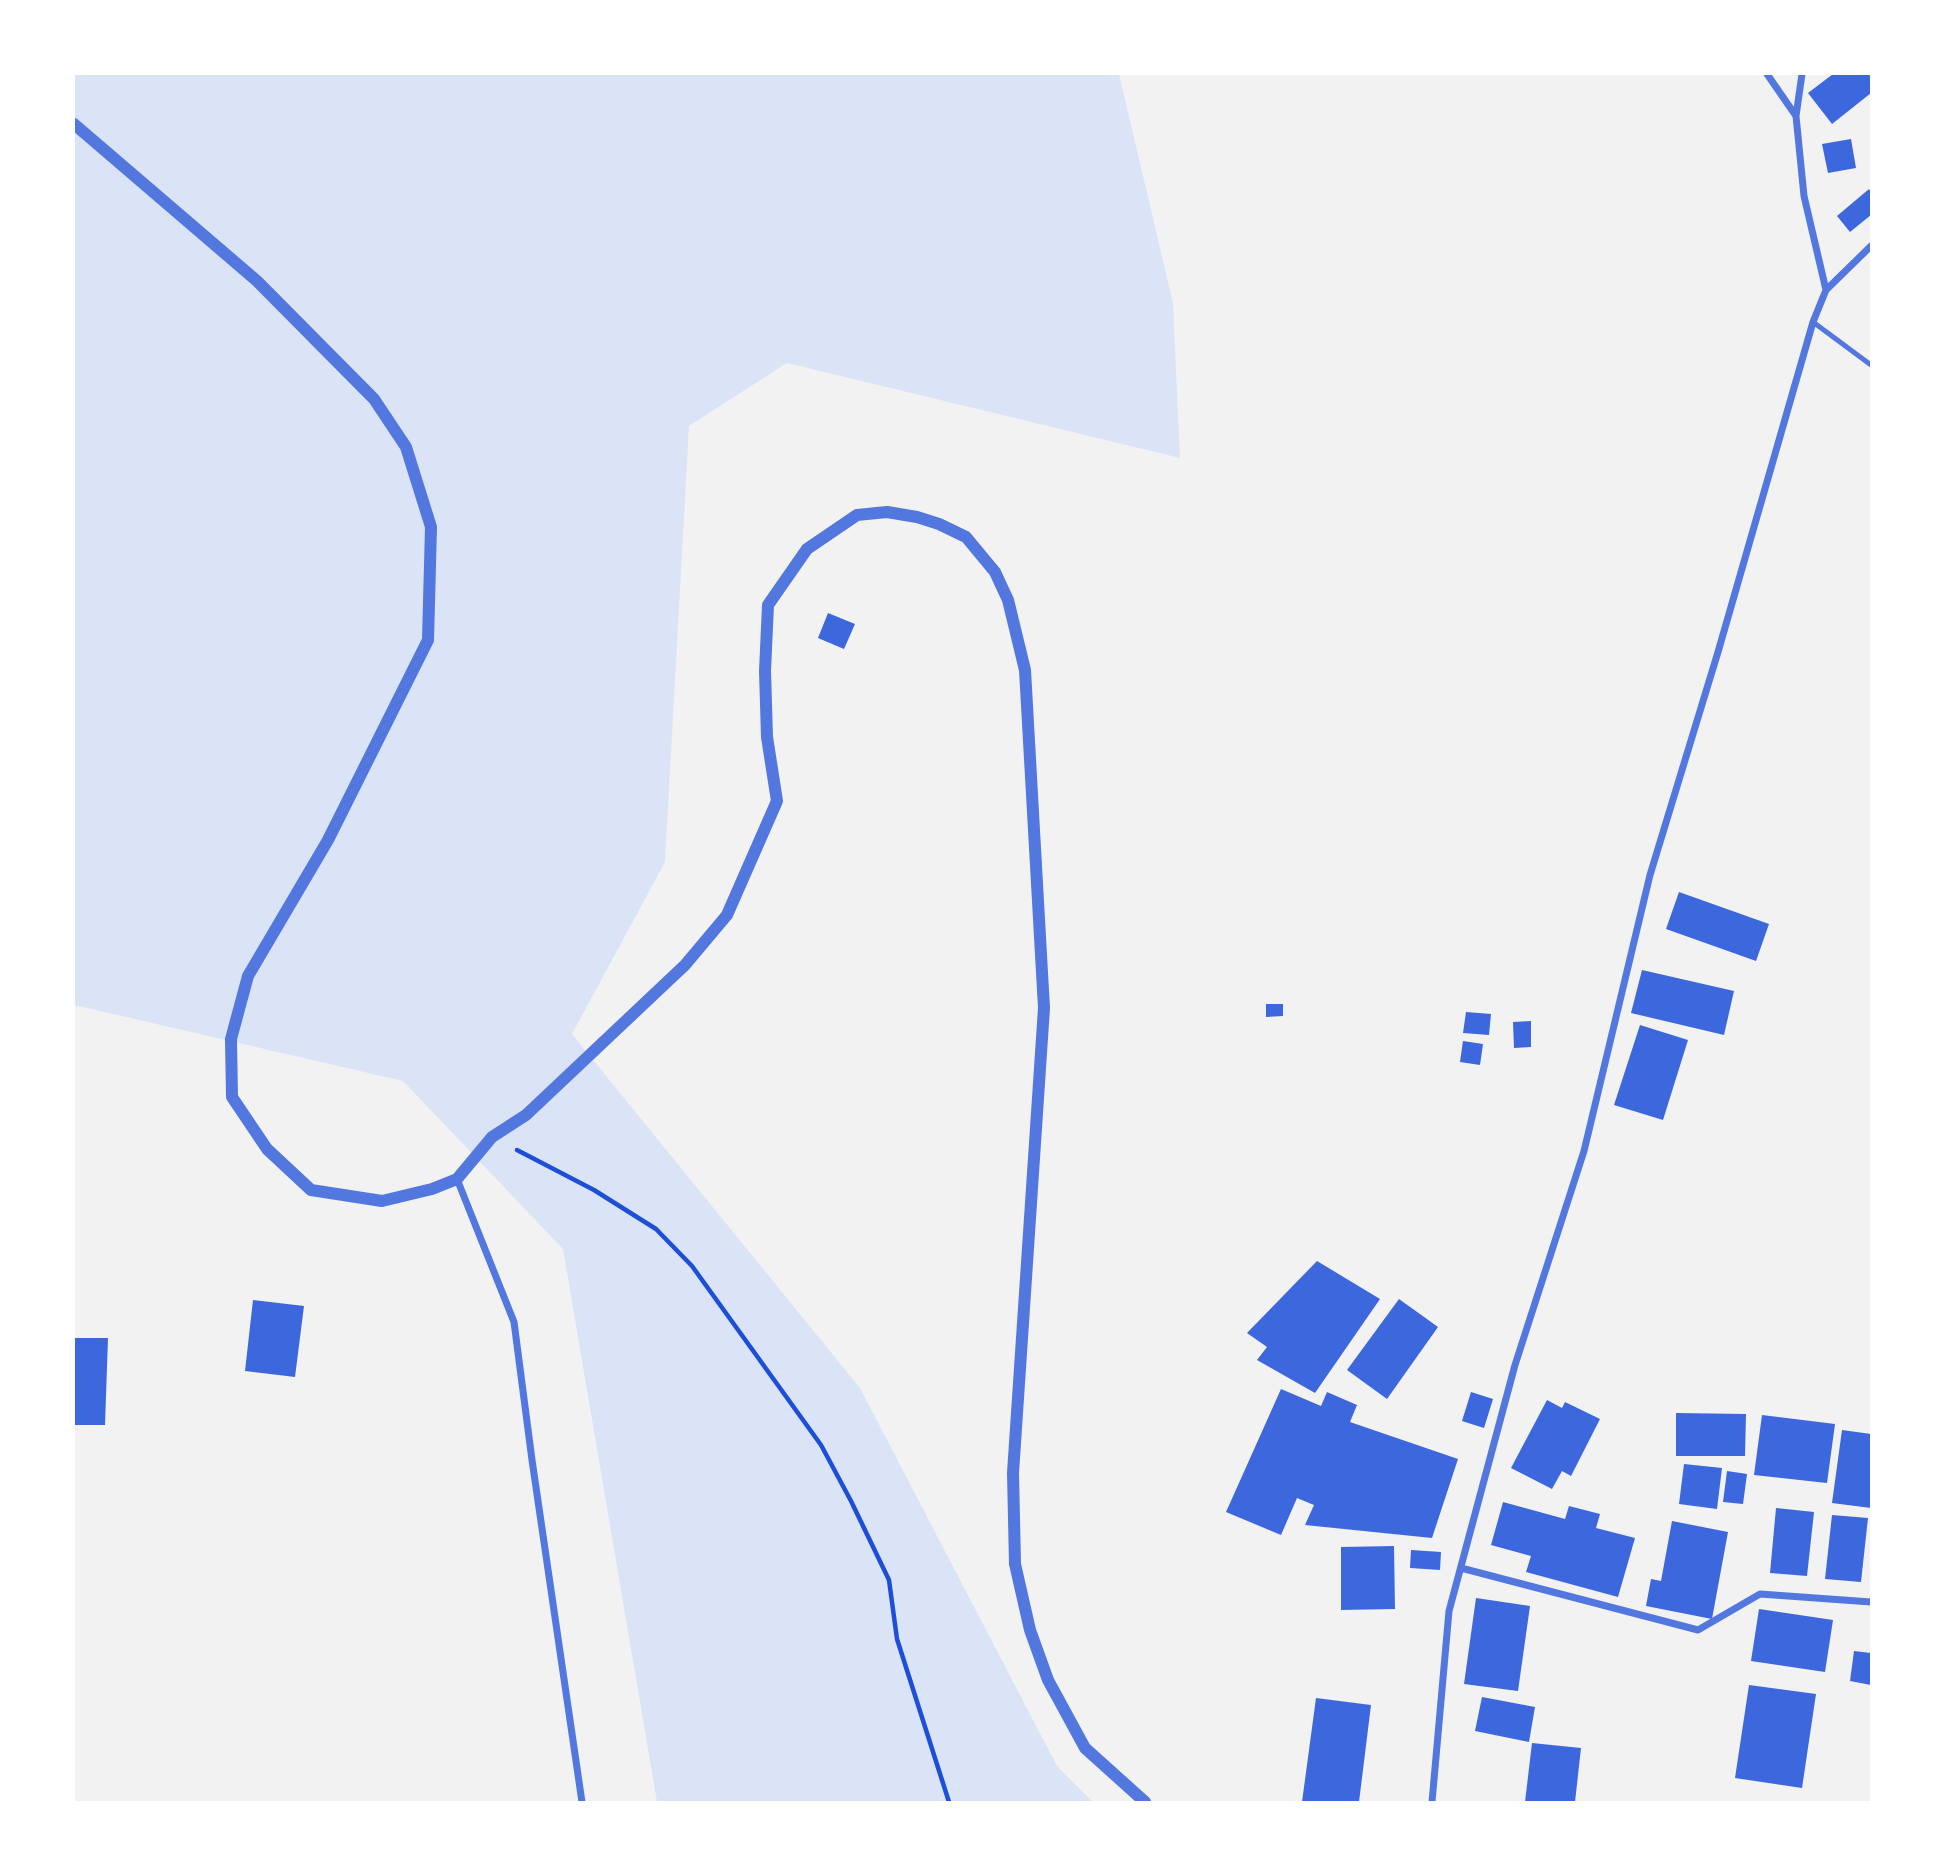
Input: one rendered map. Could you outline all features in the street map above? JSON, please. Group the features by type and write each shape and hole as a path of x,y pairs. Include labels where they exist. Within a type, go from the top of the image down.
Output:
{"street":[{"path":"1767,74 1796,116"},
{"path":"1802,74 1796,116 1804,196 1826,289"},
{"path":"74,124 257,281 374,399 406,447 431,527 428,640 328,840 248,975 231,1039 232,1097 267,1149 311,1191 382,1201 432,1189 457,1179 492,1137 526,1115 685,965 727,915 777,801 767,737 765,671 768,605 807,549 858,515 887,512 917,517 966,537 995,572 1008,600 1025,670 1044,1008 1013,1473 1014,1564 1030,1630 1048,1680 1086,1748 1145,1802"},
{"path":"1432,1802 1449,1611 1515,1365 1584,1151 1650,875 1718,652 1813,322 1826,289 1871,246"},
{"path":"457,1179 514,1322 531,1460 582,1802"},
{"path":"1461,1568 1698,1630 1760,1594 1871,1602"}],"lane":[{"path":"1813,322 1871,365"}],"path":[{"path":"492,1137 594,1190 656,1228 692,1266 821,1445 889,1580 897,1639 949,1802"}],"shaded area":[{"path":"74,74 1119,74 1173,303 1180,458 787,363 689,426 665,862 572,1034 860,1388 1057,1766 1093,1802 657,1802 563,1249 403,1081 74,1005"}],"building":[{"path":"1833,74 1869,74 1871,93 1832,124 1808,93"},
{"path":"1851,139 1856,168 1828,173 1822,144"},
{"path":"1869,189 1871,215 1850,232 1837,216"},
{"path":"828,613 855,624 844,649 818,638"},
{"path":"1679,892 1769,924 1756,961 1666,929"},
{"path":"1642,970 1734,991 1724,1035 1631,1013"},
{"path":"1266,1004 1283,1004 1283,1016 1266,1017"},
{"path":"1466,1012 1491,1014 1489,1035 1463,1033"},
{"path":"1531,1021 1531,1047 1514,1048 1513,1022"},
{"path":"1640,1025 1688,1040 1663,1120 1614,1105"},
{"path":"1463,1041 1483,1044 1480,1065 1460,1062"},
{"path":"1317,1261 1380,1299 1315,1393 1257,1360 1267,1347 1247,1333"},
{"path":"1399,1299 1438,1327 1387,1399 1347,1370"},
{"path":"253,1300 304,1306 295,1377 245,1371"},
{"path":"74,1338 108,1338 105,1425 74,1425"},
{"path":"1281,1389 1321,1406 1327,1392 1357,1405 1350,1422 1458,1459 1432,1538 1305,1525 1314,1505 1297,1498 1281,1535 1226,1512"},
{"path":"1471,1392 1493,1399 1484,1428 1462,1421"},
{"path":"1547,1400 1562,1408 1565,1402 1600,1419 1571,1476 1562,1471 1552,1489 1511,1468"},
{"path":"1676,1413 1746,1414 1745,1456 1676,1456"},
{"path":"1762,1415 1835,1424 1827,1483 1754,1475"},
{"path":"1842,1430 1871,1434 1871,1508 1832,1503"},
{"path":"1684,1464 1722,1468 1717,1509 1679,1504"},
{"path":"1727,1471 1747,1474 1743,1504 1723,1502"},
{"path":"1503,1502 1565,1519 1569,1506 1600,1514 1596,1528 1635,1538 1618,1597 1526,1572 1531,1556 1491,1545"},
{"path":"1776,1508 1814,1512 1807,1576 1770,1573"},
{"path":"1832,1515 1868,1518 1861,1582 1825,1579"},
{"path":"1672,1521 1728,1532 1712,1619 1646,1606 1651,1579 1661,1581"},
{"path":"1394,1546 1395,1609 1341,1610 1341,1547"},
{"path":"1411,1550 1441,1552 1440,1570 1410,1568"},
{"path":"1476,1598 1530,1606 1518,1691 1464,1684"},
{"path":"1759,1609 1833,1620 1825,1672 1751,1661"},
{"path":"1854,1651 1871,1653 1871,1685 1850,1681"},
{"path":"1749,1685 1816,1694 1802,1788 1735,1778"},
{"path":"1482,1697 1535,1707 1529,1742 1475,1731"},
{"path":"1316,1698 1371,1705 1359,1802 1302,1802"},
{"path":"1532,1743 1581,1748 1575,1802 1525,1802"}]}
